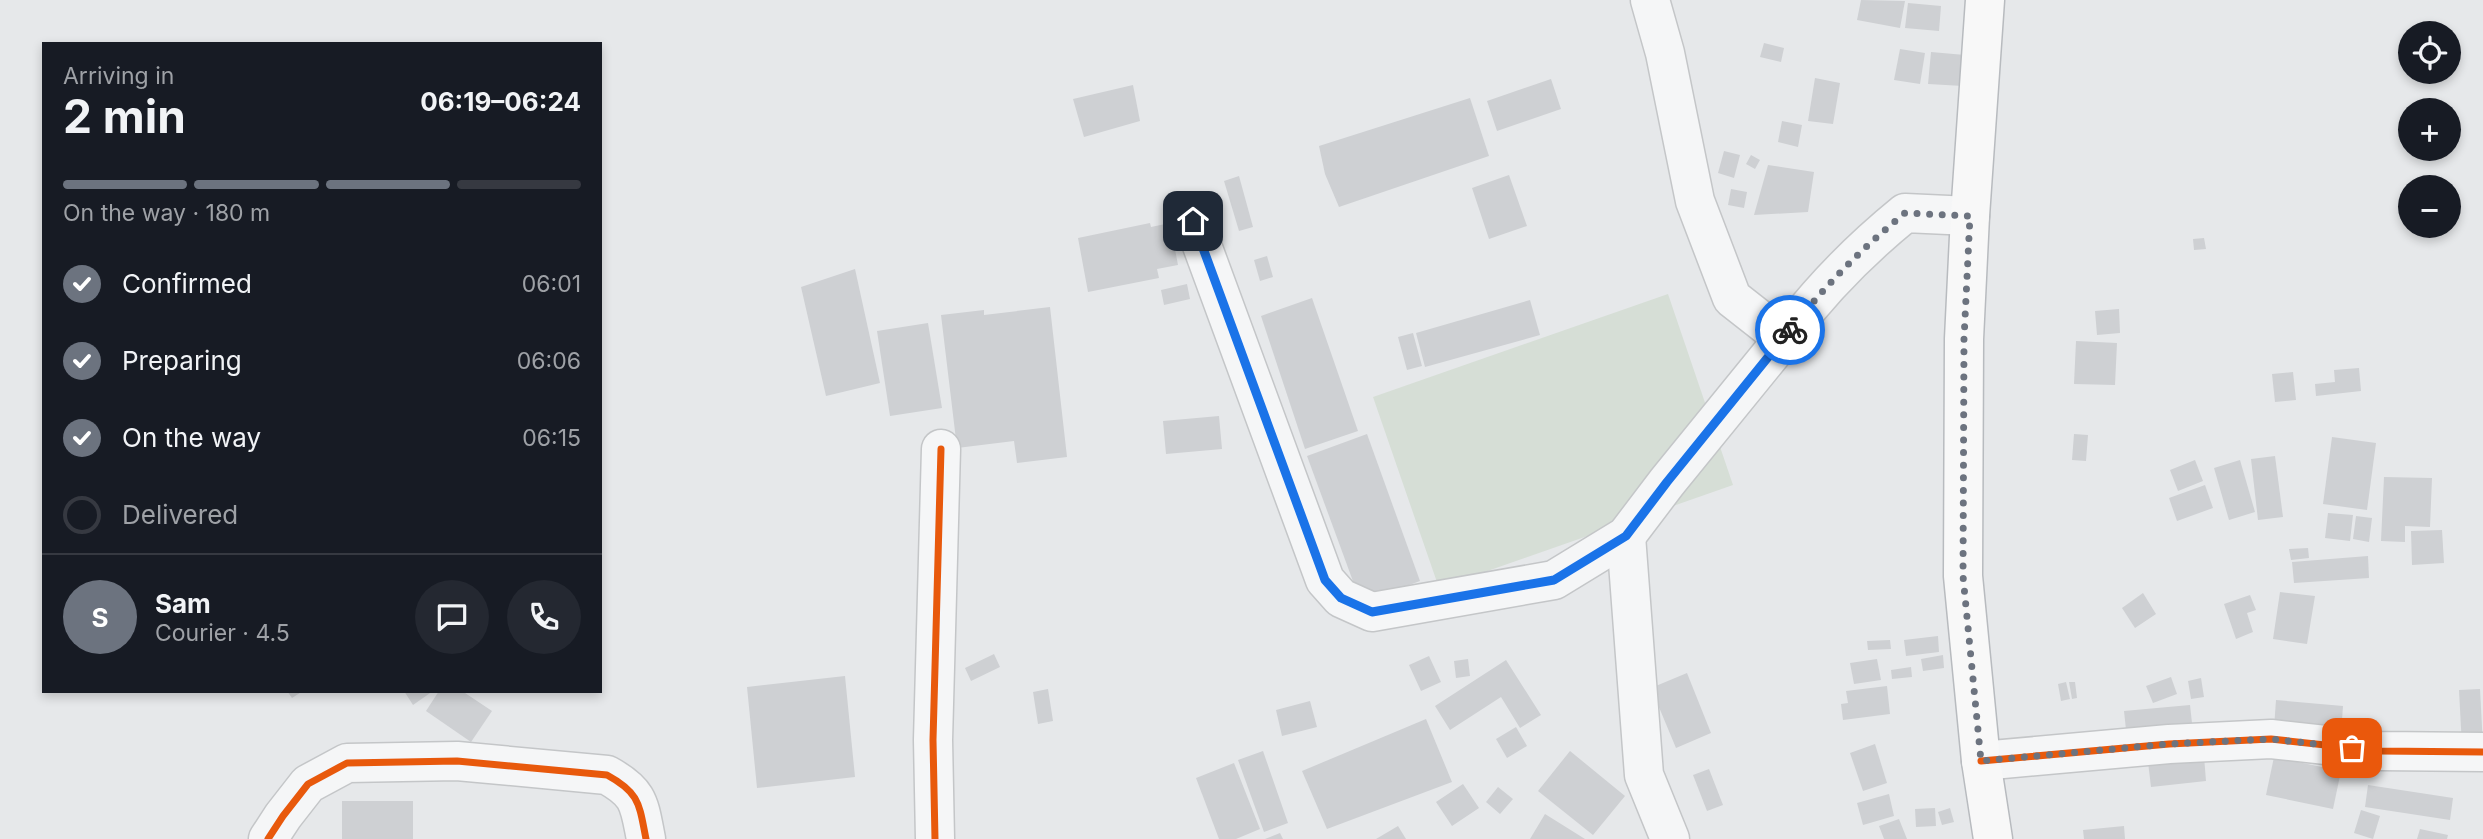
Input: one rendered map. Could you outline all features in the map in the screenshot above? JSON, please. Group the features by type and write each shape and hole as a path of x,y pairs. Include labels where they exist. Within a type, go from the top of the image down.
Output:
{"highway":[{"path":"1985,0 1964,339 1963,576 1981,761 1993,839"}],"street":[{"path":"1650,0 1665,53 1695,201 1732,298 1769,327 1789,332"},
{"path":"1193,221 1325,580 1341,598 1372,612 1554,580 1626,536 1812,301 1851,261 1905,213 1970,216"},
{"path":"935,839 933,740 940,449"},
{"path":"1626,536 1644,775 1670,839"},
{"path":"1981,761 2169,744 2271,739 2380,751 2483,752"},
{"path":"268,839 308,784 347,763 457,761 607,775 627,786 639,804 646,839"}],"shaded area":[{"path":"1668,294 1733,485 1439,588 1373,397"}],"building":[{"path":"1861,0 1905,1 1900,28 1857,20"},
{"path":"1908,3 1941,6 1939,31 1905,28"},
{"path":"1764,43 1784,48 1781,62 1760,57"},
{"path":"1900,49 1925,53 1920,84 1894,80"},
{"path":"1931,52 1965,55 1963,86 1928,84"},
{"path":"1815,78 1840,83 1833,124 1808,121"},
{"path":"1551,79 1561,109 1497,131 1487,101"},
{"path":"1133,85 1140,121 1084,137 1073,99"},
{"path":"1470,98 1489,156 1339,207 1325,174 1319,146"},
{"path":"1782,121 1802,125 1798,147 1778,142"},
{"path":"1724,151 1740,155 1734,178 1718,173"},
{"path":"1751,155 1760,160 1755,169 1746,164"},
{"path":"1768,165 1814,172 1808,212 1754,215"},
{"path":"1509,175 1527,226 1489,239 1472,188"},
{"path":"1239,176 1253,227 1239,231 1224,181"},
{"path":"1731,189 1747,192 1744,208 1728,205"},
{"path":"1150,223 1151,227 1170,223 1178,265 1157,269 1159,278 1088,292 1078,238"},
{"path":"2204,238 2206,249 2194,250 2193,239"},
{"path":"1267,256 1273,277 1260,281 1254,260"},
{"path":"855,269 880,383 826,396 801,287"},
{"path":"1187,284 1190,299 1164,305 1161,290"},
{"path":"1312,298 1358,431 1305,449 1261,316"},
{"path":"1530,300 1540,335 1425,367 1416,333"},
{"path":"1050,307 1067,457 1017,463 1014,441 957,448 941,315 984,310 984,315"},
{"path":"2119,309 2120,333 2097,335 2095,311"},
{"path":"928,323 942,408 890,416 877,331"},
{"path":"1413,333 1422,366 1407,370 1398,337"},
{"path":"2076,341 2117,343 2115,385 2074,384"},
{"path":"2359,368 2361,391 2316,396 2315,384 2335,382 2334,370"},
{"path":"2293,372 2296,400 2275,402 2272,374"},
{"path":"1219,416 1222,449 1166,454 1163,421"},
{"path":"1367,434 1420,581 1361,603 1307,456"},
{"path":"2074,434 2088,435 2086,461 2072,460"},
{"path":"2332,437 2376,443 2367,510 2323,504"},
{"path":"2275,456 2283,517 2258,520 2251,459"},
{"path":"2195,460 2203,481 2178,491 2170,470"},
{"path":"2240,460 2255,512 2229,520 2214,468"},
{"path":"2384,477 2432,478 2430,527 2405,526 2405,542 2381,541"},
{"path":"2205,485 2213,508 2177,521 2169,498"},
{"path":"2328,513 2353,515 2350,541 2325,538"},
{"path":"2356,516 2372,518 2369,542 2353,539"},
{"path":"2442,530 2444,563 2412,565 2411,531"},
{"path":"2308,548 2309,558 2291,560 2289,549"},
{"path":"2368,556 2369,578 2294,583 2292,562"},
{"path":"2280,592 2315,596 2307,644 2273,639"},
{"path":"2143,593 2156,614 2135,628 2122,608"},
{"path":"2250,595 2256,610 2247,613 2253,632 2236,639 2224,604"},
{"path":"1938,636 1939,652 1906,656 1904,640"},
{"path":"1890,640 1891,649 1868,650 1867,641"},
{"path":"994,654 1000,667 971,681 965,668"},
{"path":"1943,655 1944,668 1923,671 1921,659"},
{"path":"1429,656 1441,682 1421,691 1409,665"},
{"path":"1468,659 1470,676 1456,678 1454,661"},
{"path":"1877,659 1881,680 1854,684 1850,663"},
{"path":"1506,660 1541,715 1520,728 1501,697 1450,730 1435,706"},
{"path":"1911,667 1912,677 1892,679 1891,670"},
{"path":"1687,673 1711,733 1676,748 1651,688"},
{"path":"845,676 855,777 757,788 747,687"},
{"path":"2171,677 2177,694 2153,703 2146,686"},
{"path":"2201,678 2204,697 2191,699 2188,681"},
{"path":"2066,682 2070,699 2061,701 2058,684"},
{"path":"2069,682 2075,682 2077,698 2072,699"},
{"path":"1887,686 1890,714 1843,720 1841,704 1848,703 1846,691"},
{"path":"1048,689 1053,721 1038,724 1033,692"},
{"path":"2480,689 2483,746 2462,747 2459,690"},
{"path":"405,693 430,693 413,705"},
{"path":"438,693 465,693 492,711 471,742 426,711"},
{"path":"2276,700 2343,706 2341,734 2274,728"},
{"path":"1310,701 1317,727 1282,736 1276,710"},
{"path":"2190,705 2193,732 2127,739 2124,711"},
{"path":"1426,719 1452,782 1327,829 1302,771"},
{"path":"1516,727 1527,746 1507,758 1496,739"},
{"path":"1875,744 1887,783 1863,791 1850,753"},
{"path":"1263,751 1288,823 1264,832 1238,760"},
{"path":"1570,751 1625,796 1593,835 1538,791"},
{"path":"2204,756 2206,781 2151,787 2148,762"},
{"path":"2274,757 2341,771 2333,809 2266,795"},
{"path":"1234,763 1260,829 1236,839 1219,839 1196,778"},
{"path":"1709,769 1723,805 1707,811 1693,775"},
{"path":"1463,784 1479,808 1452,826 1436,802"},
{"path":"2368,785 2453,798 2450,820 2365,807"},
{"path":"1498,787 1513,799 1500,814 1486,802"},
{"path":"1889,794 1894,816 1863,825 1857,803"},
{"path":"342,801 413,801 413,839 342,839"},
{"path":"1935,808 1936,826 1916,827 1915,809"},
{"path":"1950,808 1954,822 1942,825 1938,812"},
{"path":"2361,810 2380,816 2373,839 2354,833"},
{"path":"1545,814 1585,839 1530,839"},
{"path":"1899,819 1907,839 1884,839 1879,826"},
{"path":"1398,826 1406,839 1376,839"},
{"path":"2124,826 2125,839 2084,839 2083,830"},
{"path":"2420,829 2448,835 2447,839 2417,839"},
{"path":"1280,833 1283,839 1265,839"}],"cycle path":[{"path":"1193,221 1325,580 1341,598 1372,612 1554,580 1626,536 1789,332"},
{"path":"935,839 933,740 941,449"},
{"path":"1981,761 2169,744 2271,739 2380,751 2483,752"},
{"path":"268,839 308,784 347,763 457,761 607,775 632,794 642,817 646,839"}],"way so far":[{"path":"1790,330 1812,301 1851,261 1905,213 1970,216 1964,339 1963,576 1981,761 2169,744 2271,739 2352,748"}],"route":[{"path":"1193,221 1325,580 1341,598 1372,612 1554,580 1626,536 1790,330"}]}
